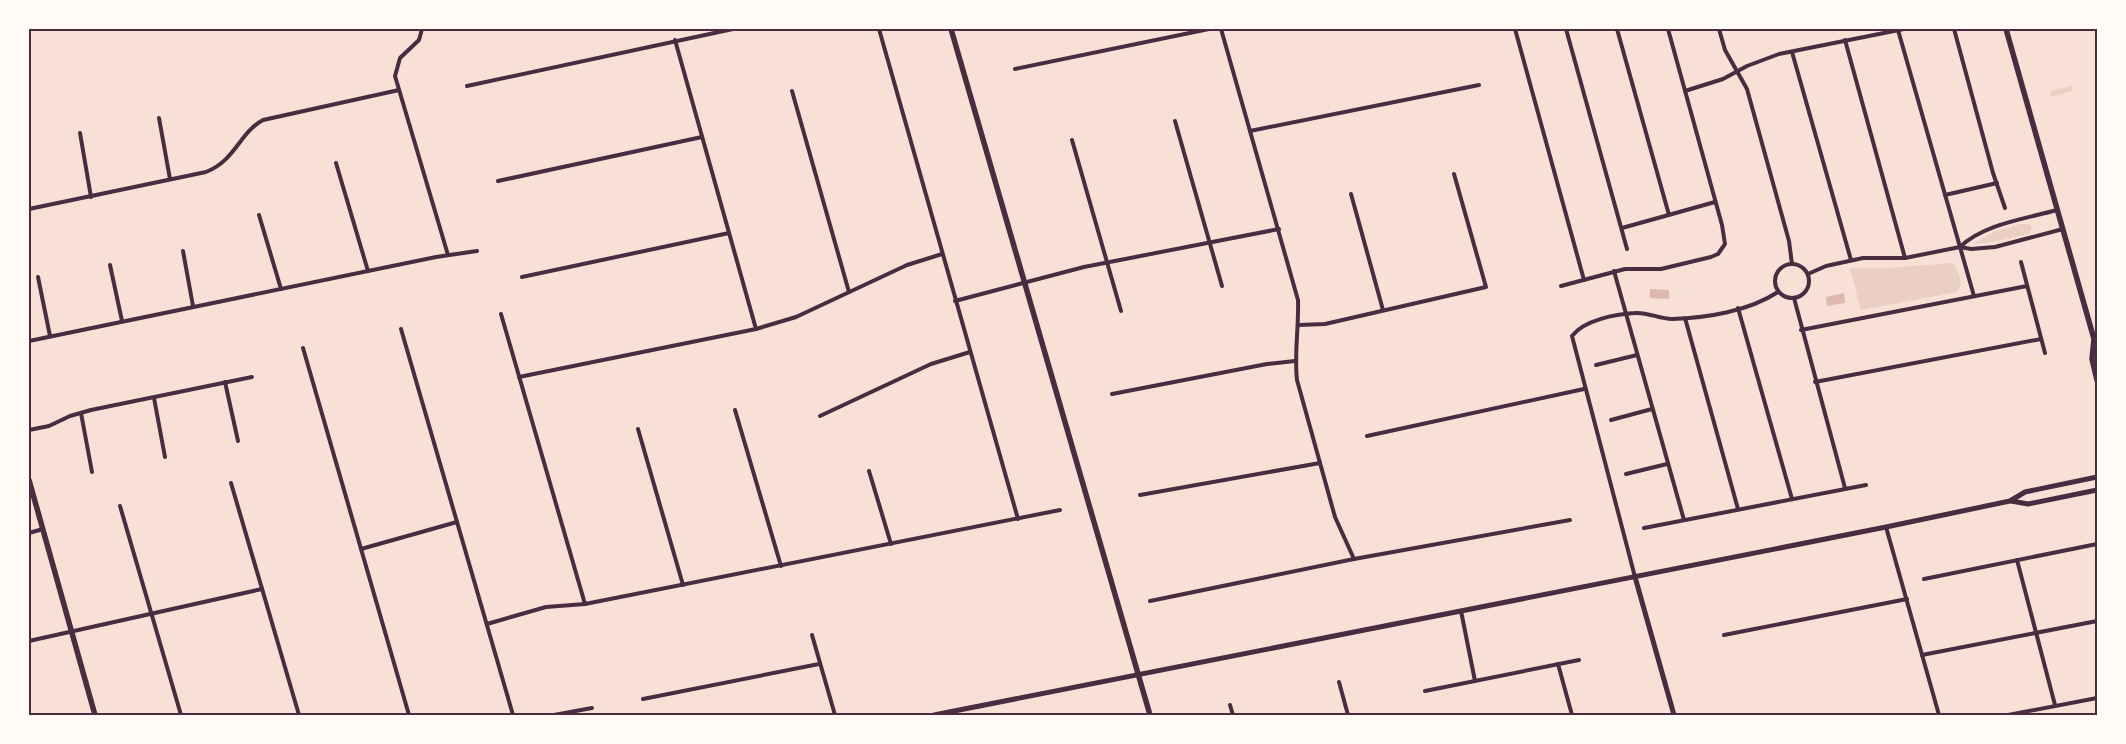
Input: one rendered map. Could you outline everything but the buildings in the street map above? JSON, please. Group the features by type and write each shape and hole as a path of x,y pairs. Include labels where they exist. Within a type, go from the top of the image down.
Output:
{"main road":[{"path":"951,29 1150,715"},
{"path":"2006,29 2096,341 2092,359 2097,380"},
{"path":"29,480 95,715"}],"street":[{"path":"422,29 419,40 400,58 395,76 448,255"},
{"path":"467,86 733,29"},
{"path":"879,29 1018,518"},
{"path":"1015,69 1209,29"},
{"path":"1221,29 1298,300 1299,325 1295,361 1297,380 1335,517 1354,559"},
{"path":"1515,29 1584,280"},
{"path":"1566,29 1628,248"},
{"path":"1617,29 1669,215"},
{"path":"1561,286 1625,269 1674,267 1711,257 1718,254 1724,247 1725,238 1668,29"},
{"path":"1719,29 1725,50 1747,89 1789,240 1792,264"},
{"path":"1685,90 1737,72 1760,61 1792,52 1904,29"},
{"path":"1954,29 2005,208"},
{"path":"1898,30 1974,296"},
{"path":"675,40 756,329"},
{"path":"1845,40 1905,258"},
{"path":"1792,52 1851,260"},
{"path":"1250,131 1479,85"},
{"path":"29,209 91,197 214,168 234,152 249,131 263,120 399,90"},
{"path":"792,91 849,292"},
{"path":"159,118 170,179"},
{"path":"1175,120 1222,286"},
{"path":"80,133 91,197"},
{"path":"498,181 702,136"},
{"path":"1072,140 1120,311"},
{"path":"336,163 368,271"},
{"path":"1299,325 1324,324 1486,287 1454,174"},
{"path":"1945,195 1997,183"},
{"path":"1351,194 1383,310"},
{"path":"1622,228 1715,202"},
{"path":"1960,247 1970,238 1991,229 2057,210"},
{"path":"259,215 281,289"},
{"path":"955,301 1024,281 1279,229"},
{"path":"1808,274 1821,268 1851,260 1863,258 1905,258 1960,247 1971,249 1995,247 2063,229"},
{"path":"522,277 729,233"},
{"path":"183,251 193,306"},
{"path":"29,341 193,306 448,255 477,251"},
{"path":"519,377 756,329 796,317 908,265 942,254"},
{"path":"2021,262 2045,353"},
{"path":"1792,264 1801,267 1808,274 1807,290 1794,298 1783,296 1778,292 1776,276 1782,267 1792,264"},
{"path":"110,265 122,321"},
{"path":"1614,271 1684,520"},
{"path":"38,277 50,336"},
{"path":"1801,330 2027,286"},
{"path":"1674,715 1571,340 1574,333 1585,324 1635,313 1662,318 1685,318 1738,308 1760,301 1778,292"},
{"path":"1794,298 1801,330 1845,488"},
{"path":"1738,308 1792,499"},
{"path":"500,314 585,604"},
{"path":"1685,318 1738,509"},
{"path":"401,329 513,715"},
{"path":"1815,382 2041,339"},
{"path":"303,348 410,715"},
{"path":"820,416 931,364 970,352"},
{"path":"1596,365 1637,355"},
{"path":"1112,394 1268,364 1295,361"},
{"path":"29,430 49,426 81,413 252,376"},
{"path":"225,382 238,441"},
{"path":"1367,436 1584,389"},
{"path":"154,398 165,457"},
{"path":"1610,420 1652,408"},
{"path":"736,410 780,566"},
{"path":"81,413 92,472"},
{"path":"638,429 683,585"},
{"path":"1140,495 1320,463"},
{"path":"1626,474 1667,464"},
{"path":"869,471 891,544"},
{"path":"934,715 1886,527 2010,501 2025,492 2097,477"},
{"path":"231,483 299,715"},
{"path":"1644,528 1866,485"},
{"path":"2010,501 2028,504 2097,490"},
{"path":"120,506 181,715"},
{"path":"487,624 546,607 585,604 1060,510"},
{"path":"1150,601 1354,559 1570,520"},
{"path":"362,550 457,522"},
{"path":"1886,527 1939,715"},
{"path":"29,532 43,529"},
{"path":"1924,579 2097,544"},
{"path":"2017,560 2056,705"},
{"path":"29,641 262,589"},
{"path":"1724,635 1907,599"},
{"path":"1461,611 1475,681"},
{"path":"1922,655 2097,621"},
{"path":"812,635 835,715"},
{"path":"1425,691 1579,660"},
{"path":"643,700 819,664"},
{"path":"1558,664 1572,715"},
{"path":"1339,682 1348,715"},
{"path":"2008,715 2097,698"},
{"path":"1230,705 1233,715"},
{"path":"554,715 592,708"}],"shaded area":[{"path":"2071,86 2073,88 2072,91 2053,96 2050,94 2051,91"},
{"path":"2020,224 2029,224 2032,228 2030,233 1986,243 1972,244 1994,232"},
{"path":"1950,263 1955,265 1960,279 1957,292 1861,310 1850,268 1888,268"},
{"path":"1650,289 1669,290 1669,299 1650,298"},
{"path":"1844,293 1845,303 1827,306 1826,297"}]}
